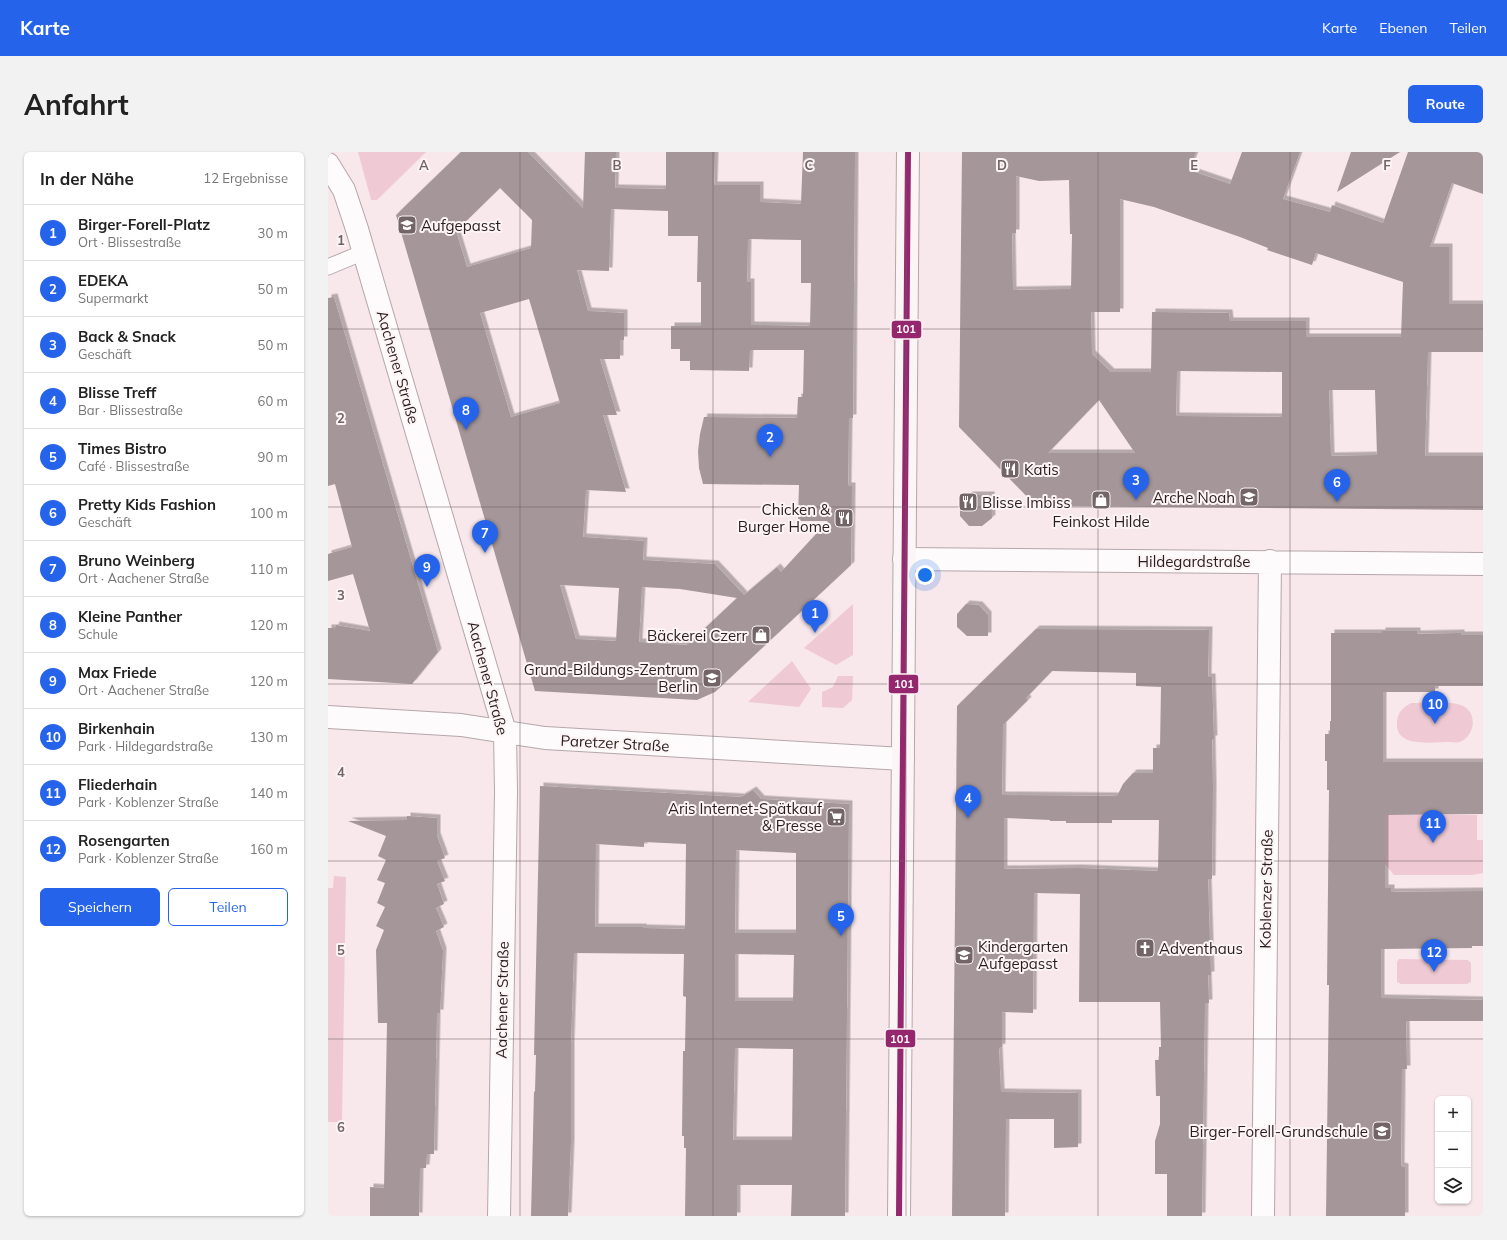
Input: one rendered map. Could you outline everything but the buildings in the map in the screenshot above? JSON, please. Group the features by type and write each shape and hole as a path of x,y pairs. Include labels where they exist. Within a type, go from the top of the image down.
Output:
{"main road":[{"path":"898,1216 908,152"}],"street":[{"name":"Aachener Straße","path":"328,164 344,190 364,252 506,732 499,1216"},
{"name":"Hildegardstraße","path":"904,559 1483,564"},
{"name":"Koblenzer Straße","path":"1263,1216 1270,561"},
{"name":"Paretzer Straße","path":"328,717 461,725 545,738 903,759"}],"lane":[{"path":"328,267 364,252"}],"shaded area":[{"path":"358,152 426,152 377,200 371,200"},
{"path":"853,604 853,655 836,665 804,648"},
{"path":"792,661 811,689 799,707 748,702"},
{"path":"838,676 853,676 852,700 843,708 822,707 822,692 833,687"},
{"path":"1445,702 1463,706 1468,709 1473,719 1471,730 1464,739 1458,742 1426,743 1409,740 1398,732 1397,724 1401,711 1411,703"},
{"path":"1385,811 1397,815 1477,815 1477,840 1483,840 1483,873 1472,875 1394,875 1385,864 1382,821 1385,821"},
{"path":"334,876 346,877 342,1122 328,1122 328,888 333,888"},
{"path":"1399,959 1468,960 1471,963 1471,982 1467,984 1401,984 1397,982 1397,962"}],"transit line":[{"name":"101","path":"899,1216 908,152"}],"place":[{"name":"Aufgepasst","path":"407,225"},
{"name":"Kleine Panther","path":"466,430"},
{"name":"EDEKA","path":"770,457"},
{"name":"Katis","path":"1010,469"},
{"name":"Arche Noah","path":"1249,497"},
{"name":"Feinkost Hilde","path":"1101,500"},
{"name":"Back & Snack","path":"1136,500"},
{"name":"Blisse Imbiss","path":"968,502"},
{"name":"Pretty Kids Fashion","path":"1337,502"},
{"name":"Chicken & Burger Home","path":"844,518"},
{"name":"Bruno Weinberg","path":"485,553"},
{"name":"Max Friede","path":"427,587"},
{"name":"Birger-Forell-Platz","path":"815,633"},
{"name":"Bäckerei Czerr","path":"761,635"},
{"name":"Grund-Bildungs-Zentrum Berlin","path":"712,678"},
{"name":"Birkenhain","path":"1435,724"},
{"name":"Aris Internet-Spätkauf & Presse","path":"836,817"},
{"name":"Blisse Treff","path":"968,818"},
{"name":"Fliederhain","path":"1433,843"},
{"name":"Times Bistro","path":"841,936"},
{"name":"Adventhaus","path":"1145,948"},
{"name":"Kindergarten Aufgepasst","path":"964,955"},
{"name":"Rosengarten","path":"1434,972"},
{"name":"Birger-Forell-Grundschule","path":"1382,1131"}]}
